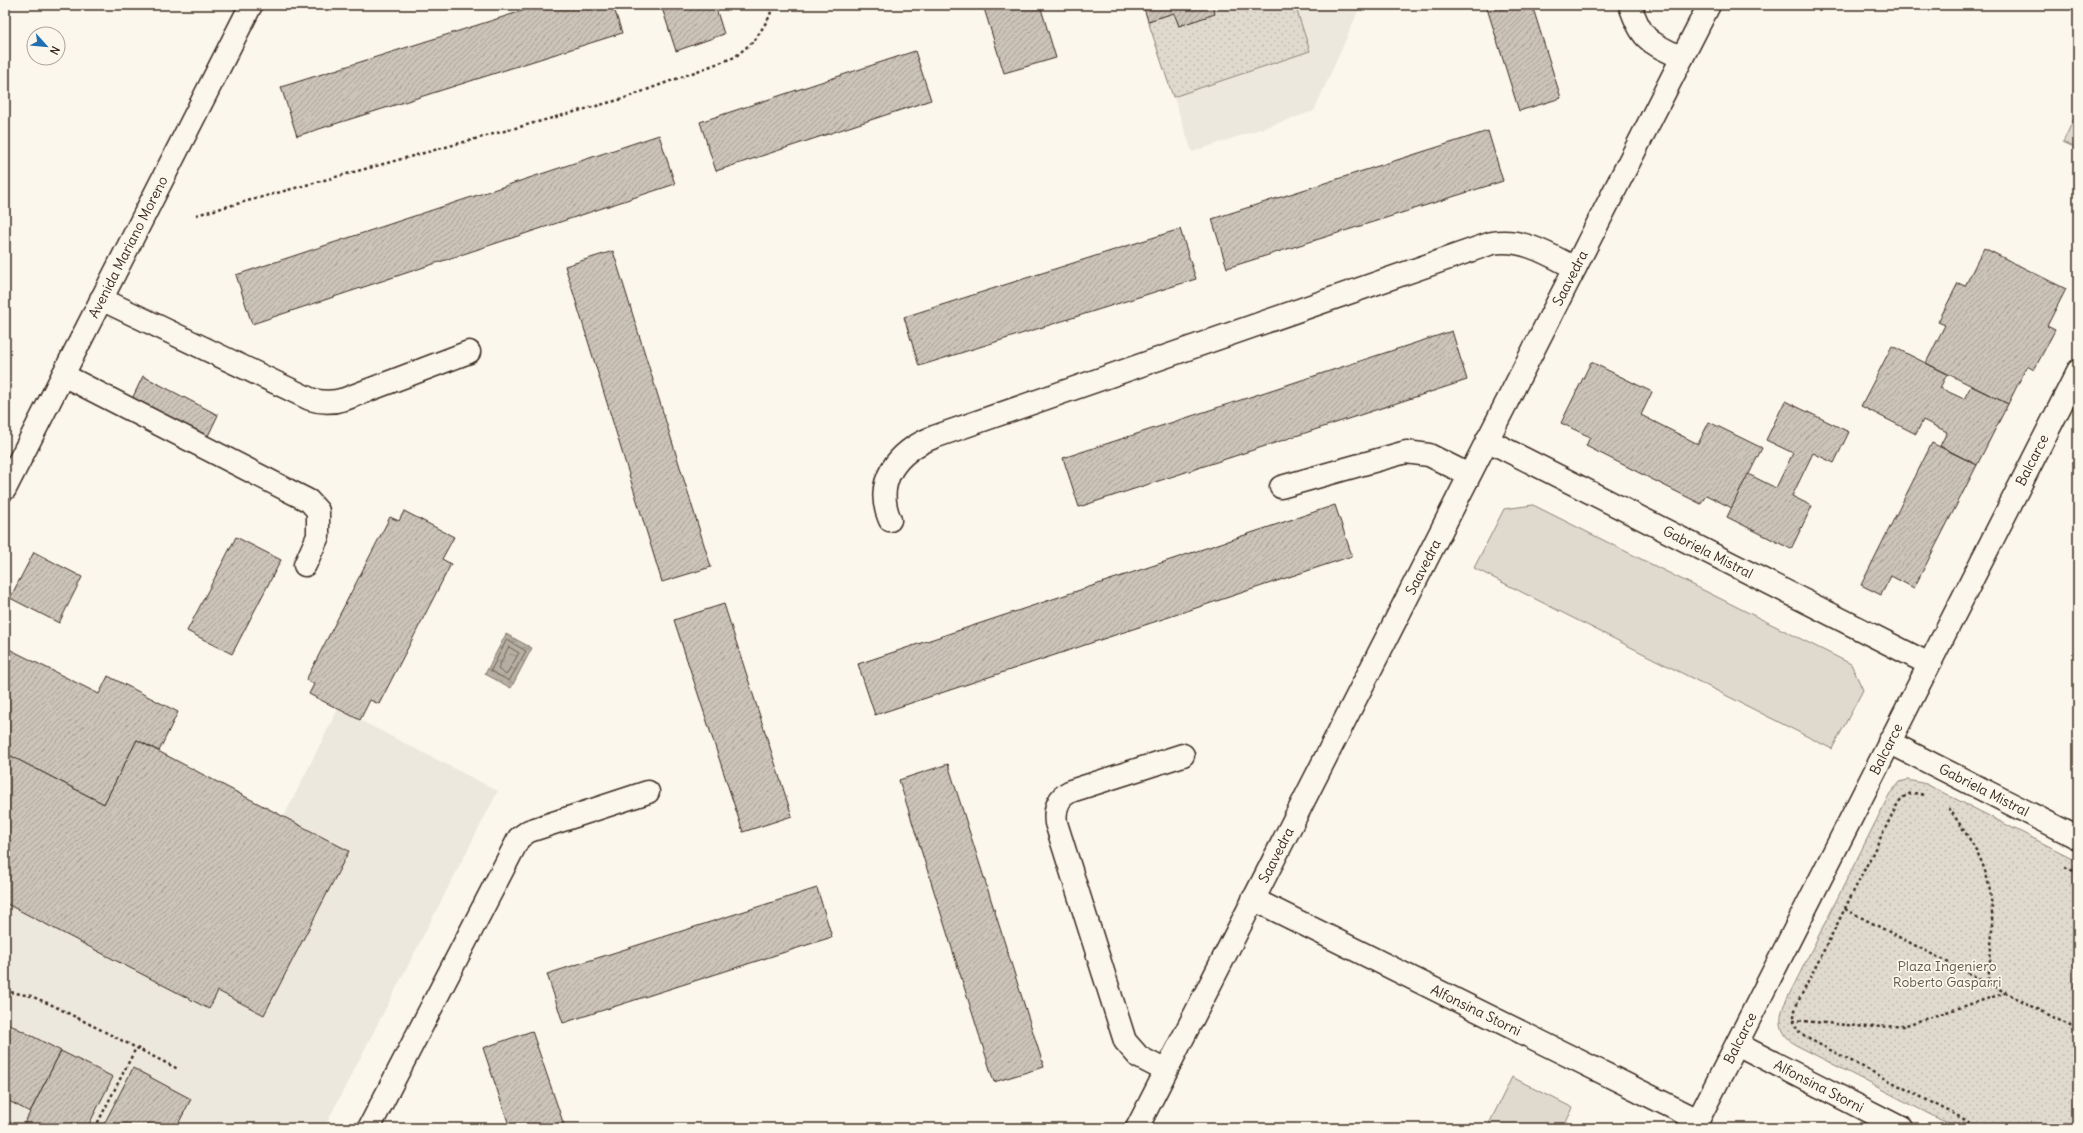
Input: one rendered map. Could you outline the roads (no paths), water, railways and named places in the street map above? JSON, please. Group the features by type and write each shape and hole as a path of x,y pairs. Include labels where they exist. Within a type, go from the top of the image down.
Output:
{"street":[{"name":"Avenida Mariano Moreno","path":"5,489 251,5"},
{"path":"1630,5 1643,36 1654,44 1682,58"},
{"name":"Saavedra","path":"1137,1128 1709,5"},
{"path":"890,520 884,498 889,476 902,456 911,448 934,437 1492,242 1512,241 1523,243 1575,268"},
{"path":"101,300 319,402 336,402 345,400 469,352"},
{"name":"Balcarce","path":"1696,1124 2078,371"},
{"path":"63,375 309,501 318,511 318,536 305,565"},
{"name":"Gabriela Mistral","path":"1487,440 1929,664"},
{"path":"1281,487 1406,452 1429,455 1469,475"},
{"name":"Gabriela Mistral","path":"1889,742 2078,838"},
{"path":"1166,1071 1139,1057 1126,1041 1056,823 1055,812 1060,799 1071,791 1182,755"},
{"path":"369,1128 519,838 529,831 648,792"},
{"name":"Alfonsina Storni","path":"1253,899 1696,1124"},
{"name":"Alfonsina Storni","path":"1737,1044 1901,1128"}],"water":[{"path":"506,634 532,648 511,688 485,674"}],"park label":[{"name":"Plaza Ingeniero Roberto Gasparri","path":"1947,974"}]}
